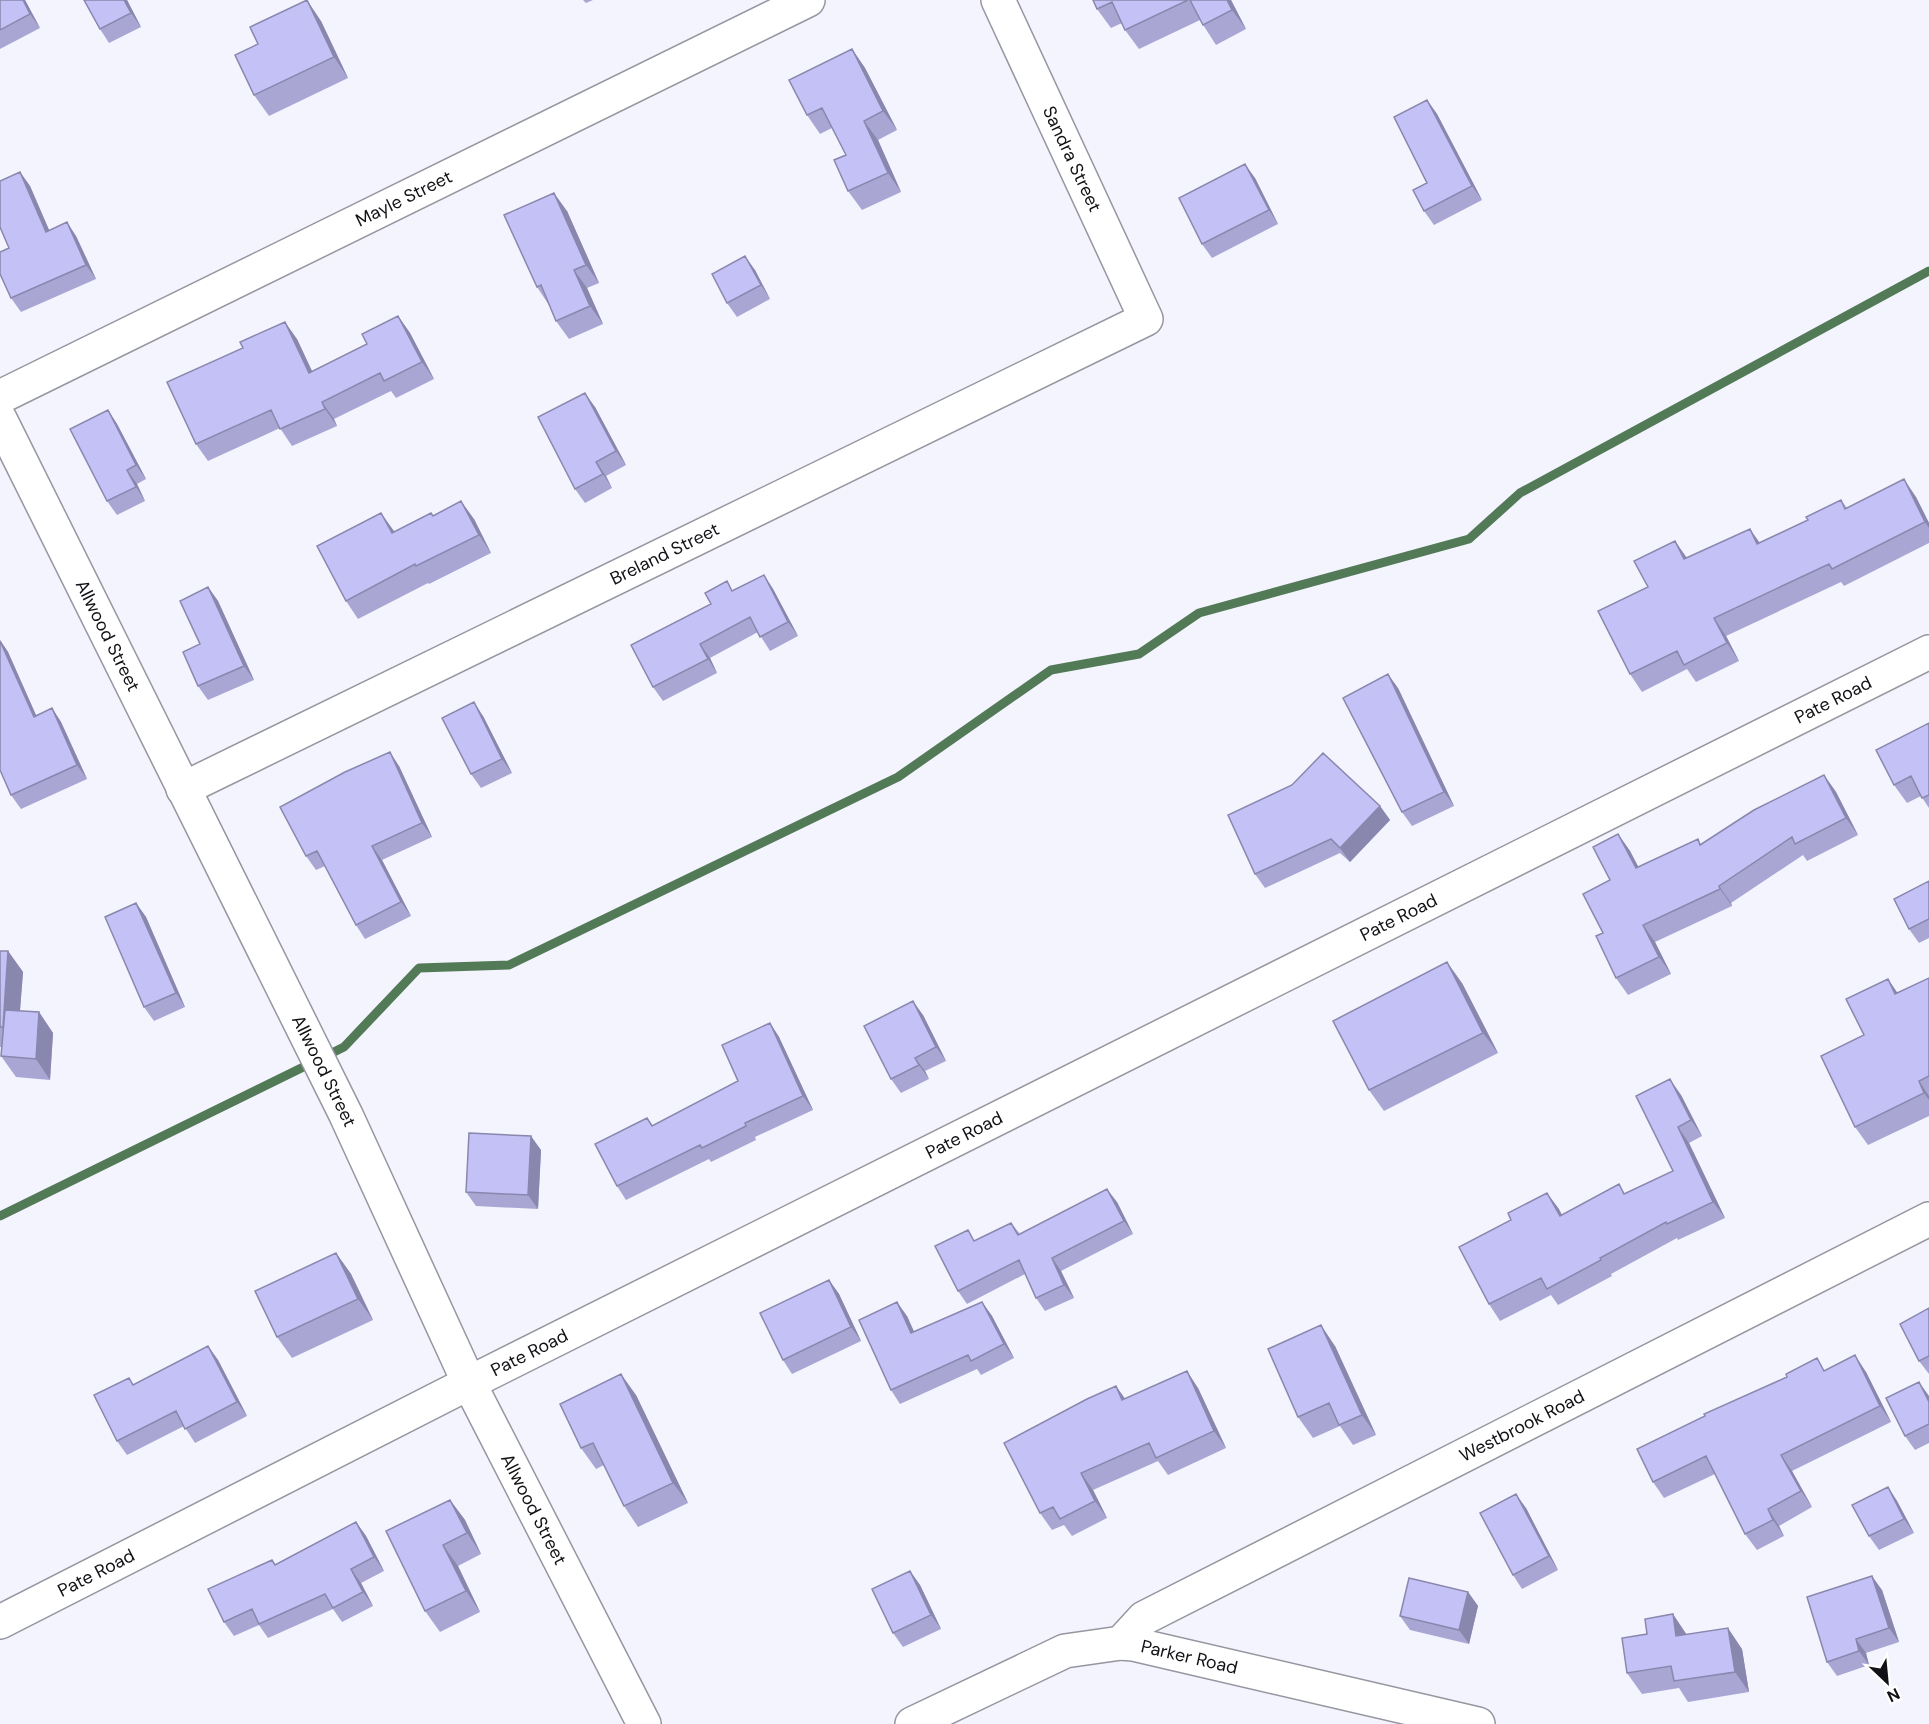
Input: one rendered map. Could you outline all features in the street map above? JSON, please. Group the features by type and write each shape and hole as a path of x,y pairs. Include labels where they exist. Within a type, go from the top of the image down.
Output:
{"street":[{"name":"Mayle Street","path":"0,397 808,0"},
{"name":"Sandra Street","path":"998,0 1146,319"},
{"name":"Breland Street","path":"183,789 1146,319"},
{"name":"Allwood Street","path":"0,419 346,1115 469,1383 644,1724"},
{"name":"Pate Road","path":"0,1622 469,1383 1929,652"},
{"name":"Westbrook Road","path":"1121,1643 1144,1618 1929,1220"},
{"name":"Parker Road","path":"912,1724 1065,1651 1121,1643 1144,1646 1478,1724"}],"building":[{"path":"0,0 23,0 30,14 0,30"},
{"path":"84,0 124,0 131,13 100,29"},
{"path":"307,0 334,57 254,95 235,55 258,44 250,27"},
{"path":"1093,0 1188,0 1125,30 1112,2 1097,9"},
{"path":"1190,0 1227,0 1232,10 1203,25"},
{"path":"852,49 883,111 864,121 888,173 848,191 834,160 846,155 822,108 807,115 789,80"},
{"path":"1427,100 1472,186 1424,211 1413,190 1427,183 1394,117"},
{"path":"1245,164 1269,210 1202,244 1179,198"},
{"path":"20,172 46,232 67,222 86,265 11,298 0,274 0,252 9,248 0,227 0,181"},
{"path":"554,193 586,265 574,270 590,306 556,321 541,285 537,287 504,215"},
{"path":"745,256 761,285 727,303 712,274"},
{"path":"398,316 422,362 384,381 380,373 322,402 325,409 280,429 271,410 196,444 167,382 243,348 240,342 285,322 309,373 367,344 362,334"},
{"path":"585,393 616,451 596,462 603,474 575,489 538,417"},
{"path":"108,410 136,465 127,470 136,487 107,501 70,429"},
{"path":"1904,479 1925,522 1832,569 1829,564 1714,618 1727,643 1684,665 1677,651 1630,674 1598,611 1648,587 1634,561 1675,541 1684,559 1750,529 1757,544 1808,520 1806,517 1841,500 1845,509"},
{"path":"461,501 479,535 416,566 415,564 346,601 317,546 381,513 392,533 431,513 433,516"},
{"path":"764,575 788,622 760,637 750,617 700,644 708,659 653,687 631,645 711,604 705,593 727,581 732,591"},
{"path":"208,587 244,666 198,686 183,652 200,644 180,601"},
{"path":"0,641 34,717 52,708 77,765 11,795 0,770"},
{"path":"1388,674 1444,792 1402,812 1343,698"},
{"path":"474,702 502,759 471,774 442,718"},
{"path":"1929,723 1929,795 1922,798 1911,776 1894,785 1876,750"},
{"path":"390,752 422,823 372,846 401,902 356,925 317,851 306,856 280,807 345,772"},
{"path":"1323,753 1380,806 1340,848 1331,839 1255,874 1228,815 1292,785"},
{"path":"1824,775 1846,818 1795,844 1792,837 1719,886 1720,889 1643,925 1659,957 1616,978 1596,936 1603,933 1583,894 1610,880 1593,847 1618,834 1636,868 1698,839 1700,845 1754,810"},
{"path":"1929,881 1929,919 1909,929 1894,899"},
{"path":"136,903 176,993 144,1007 105,917"},
{"path":"0,951 8,951 3,1027 0,1027"},
{"path":"1447,962 1483,1033 1369,1090 1333,1021"},
{"path":"1929,978 1929,1076 1919,1081 1924,1093 1855,1127 1821,1056 1864,1035 1846,999 1888,979 1895,994"},
{"path":"913,1001 936,1047 915,1058 919,1065 891,1079 864,1026"},
{"path":"5,1010 39,1012 36,1059 1,1056"},
{"path":"770,1023 803,1096 745,1123 746,1126 702,1148 700,1145 617,1186 595,1144 647,1118 652,1126 738,1081 722,1045"},
{"path":"1670,1079 1691,1120 1678,1127 1713,1202 1667,1224 1666,1222 1547,1289 1541,1278 1489,1304 1459,1247 1511,1220 1508,1213 1547,1193 1560,1216 1619,1184 1624,1194 1673,1171 1636,1096"},
{"path":"469,1133 531,1136 528,1195 466,1192"},
{"path":"1107,1189 1124,1221 1052,1258 1064,1285 1036,1298 1019,1260 958,1291 935,1246 968,1230 974,1241 1011,1223 1018,1235"},
{"path":"336,1253 358,1299 277,1337 255,1291"},
{"path":"829,1280 851,1327 783,1360 760,1313"},
{"path":"897,1302 911,1333 982,1302 1004,1344 971,1361 968,1355 891,1390 859,1320"},
{"path":"1929,1308 1929,1356 1919,1361 1900,1324"},
{"path":"1321,1325 1362,1415 1339,1425 1329,1403 1298,1417 1268,1349"},
{"path":"208,1346 237,1402 185,1429 176,1411 117,1441 94,1395 129,1378 133,1385"},
{"path":"1855,1355 1880,1406 1781,1455 1801,1491 1768,1509 1773,1520 1745,1534 1706,1456 1653,1482 1637,1449 1705,1416 1704,1414 1787,1377 1786,1374 1817,1358 1824,1371"},
{"path":"1187,1371 1214,1431 1156,1458 1149,1443 1081,1473 1095,1501 1060,1519 1053,1507 1040,1513 1004,1443 1116,1386 1122,1400"},
{"path":"621,1374 673,1483 624,1506 593,1443 581,1448 560,1404"},
{"path":"1919,1382 1929,1402 1929,1424 1905,1436 1886,1398"},
{"path":"1888,1487 1904,1519 1869,1536 1852,1505"},
{"path":"1516,1494 1549,1556 1513,1575 1480,1513"},
{"path":"450,1500 467,1533 443,1545 466,1591 425,1611 386,1531"},
{"path":"356,1522 374,1557 351,1569 363,1592 333,1608 325,1594 259,1624 252,1609 224,1622 208,1589 272,1560 275,1565"},
{"path":"910,1571 931,1615 893,1633 872,1589"},
{"path":"1872,1576 1889,1628 1856,1639 1859,1651 1827,1662 1807,1597"},
{"path":"1409,1578 1468,1592 1459,1630 1400,1616"},
{"path":"1673,1614 1676,1636 1728,1628 1735,1672 1674,1681 1671,1666 1627,1673 1622,1638 1647,1634 1645,1619"}],"waterway":[{"path":"0,1216 344,1047 419,968 509,965 898,777 1051,670 1139,654 1199,613 1469,539 1520,493 1929,271"}]}
